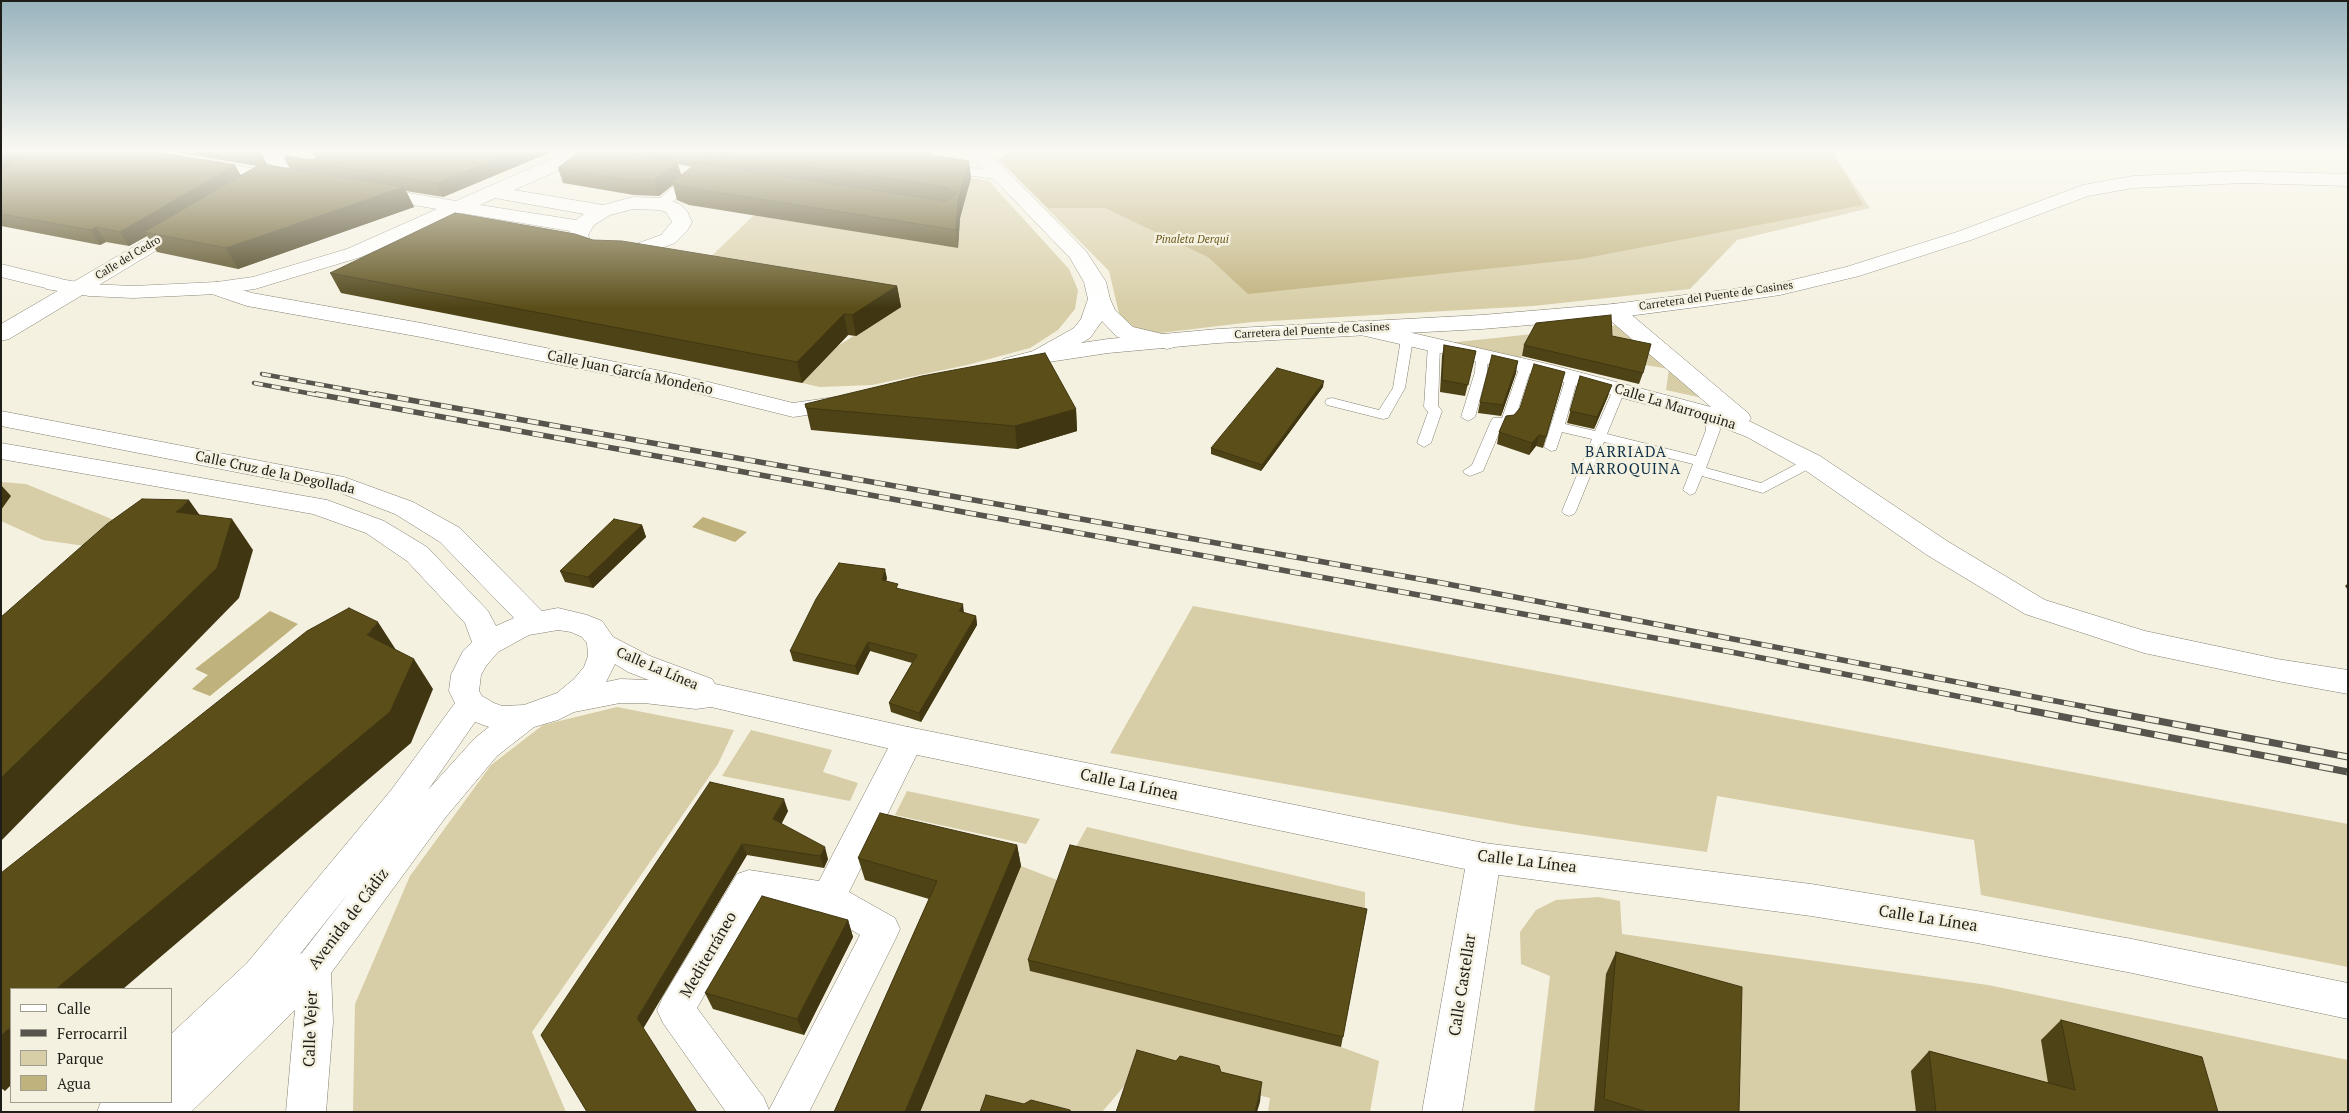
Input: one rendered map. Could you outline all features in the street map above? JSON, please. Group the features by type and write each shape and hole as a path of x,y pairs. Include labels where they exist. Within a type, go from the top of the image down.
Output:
{"street":[{"path":"447,204 580,228"},
{"path":"1,270 54,284 78,288 133,292 218,288 255,283 354,253 466,204"},
{"path":"562,204 603,211"},
{"path":"629,204 603,211 594,216 580,228 578,235 581,243 601,252 627,252 653,246 668,239 677,231 682,222 680,214 673,208 661,204"},
{"path":"1029,204 1079,255 1095,282 1106,314 1116,324 1125,332 1168,342"},
{"name":"Carretera del Puente de Casines","path":"1168,342 1218,336 1482,322 1613,310 1780,289 1852,272 1964,236 2051,204"},
{"name":"Calle del Cedro","path":"1,320 54,284 192,211 78,288 1,334"},
{"name":"Calle Juan García Mondeño","path":"218,288 247,299 421,330 676,382 793,410 819,408 860,399"},
{"path":"1041,356 1082,333 1092,319 1100,299"},
{"path":"1613,310 1756,432"},
{"path":"1108,346 1114,337 1116,324"},
{"name":"Calle La Marroquina","path":"1360,328 1572,377 1710,414 1756,432 1811,462 1937,548 2035,607 2144,642 2348,682"},
{"path":"1082,333 1108,346"},
{"path":"994,368 1041,356 1108,346 1168,342"},
{"name":"Calle Cruz de la Degollada","path":"1,418 344,485 395,504 450,535 536,622"},
{"name":"Calle Cruz de la Degollada","path":"1,451 318,506 375,527 417,554 478,618 488,644"},
{"path":"558,619 577,622 592,629 602,644 603,656 597,672 585,687 568,701 547,711 524,717 502,718 484,713 471,704 464,690 466,675 474,659 488,644 503,634 536,622 558,619"},
{"name":"Calle La Línea","path":"602,644 639,664 698,686 711,695"},
{"name":"Calle La Línea","path":"568,701 620,691 644,690 696,697 711,695 908,740 1484,858 1811,900 1958,924 2132,956 2348,1001"},
{"path":"172,1059 260,975 404,799 471,704"},
{"name":"Avenida de Cádiz","path":"172,1102 312,969 433,808 486,747 524,717"},
{"path":"828,898 908,740"},
{"name":"Calle Castellar","path":"1442,1112 1484,858"},
{"name":"Mediterráneo","path":"750,1112 676,1010 749,886 828,898 882,929 788,1112"},
{"path":"312,969 314,923 332,888"},
{"name":"Calle Vejer","path":"260,975 312,969 314,1022 306,1112"},
{"path":"116,1112 126,1103"},
{"name":"Avenida de Cádiz","path":"162,1112 171,1103"}],"lane":[{"path":"1332,402 1383,415 1399,388 1407,339"},
{"path":"1424,443 1435,411 1431,407 1434,345"},
{"path":"1468,417 1473,405 1482,356"},
{"path":"1470,471 1478,468 1498,421 1505,423 1508,419 1526,366"},
{"path":"1551,447 1572,377"},
{"path":"1569,511 1619,390"},
{"path":"1690,490 1713,430 1710,414"},
{"path":"1557,426 1600,435 1763,488 1811,462"}],"green space":[{"path":"964,204 1010,204 1069,269 1078,290 1075,309 1058,330 1030,348 967,365 872,385 820,387 802,383 836,347 900,307 695,272 754,215 958,248 960,218"},
{"name":"Pinaleta Derqui","path":"1043,204 1867,204 1870,208 1737,240 1690,289 1533,306 1252,322 1160,333 1122,326 1109,271"},
{"path":"1044,204 1863,205 1581,259 1248,294 1208,257 1105,208 1048,208"},
{"path":"1619,325 1707,399 1666,390 1669,369 1645,365 1609,348 1607,326"},
{"path":"1533,334 1521,358 1448,343"},
{"path":"1,482 26,484 114,520 85,546 43,540 1,521"},
{"path":"1193,606 2348,824 2348,967 1981,895 1974,840 1717,796 1707,852 1523,826 1110,753"},
{"path":"617,707 734,730 718,764 532,1032 566,1112 353,1112 355,1004 410,876 491,765 543,725"},
{"path":"751,730 832,750 823,772 858,783 850,801 722,776"},
{"path":"907,791 1040,819 1026,844 895,815"},
{"path":"1087,827 1365,892 1365,921 1071,856"},
{"path":"1021,866 1062,882 1341,1047 1379,1061 1370,1112 1268,1112 1270,1098 1218,1085 1138,1070 1102,1112 920,1112"},
{"path":"1598,897 1620,901 1622,934 1988,985 2348,1060 2348,1112 1534,1112 1550,976 1521,964 1520,932 1536,910 1556,900"}],"water":[{"path":"703,517 747,532 735,542 692,527"},
{"path":"270,611 298,624 210,696 192,689 208,675 195,669"}],"building":[{"path":"1,204 168,204 120,232 96,227 91,230 1,214"},
{"path":"192,204 355,204 226,248 144,232"},
{"path":"791,204 958,204 956,230"},
{"path":"455,213 575,234 593,240 622,241 897,286 852,315 844,314 797,362 330,273"},
{"path":"1611,315 1612,336 1651,344 1643,373 1524,345 1536,323"},
{"path":"1444,345 1476,351 1468,385 1442,380"},
{"path":"1045,353 1076,409 1015,426 806,408 805,404 922,376"},
{"path":"1492,355 1518,361 1503,405 1480,402"},
{"path":"1534,364 1565,372 1546,437 1539,435 1532,443 1499,432 1506,416 1514,415 1520,408"},
{"path":"1277,368 1324,381 1262,465 1211,448"},
{"path":"1580,376 1612,385 1597,417 1570,411"},
{"path":"142,499 189,500 176,512 232,519 217,568 1,778 1,617 107,524"},
{"path":"614,519 642,525 588,577 560,571"},
{"path":"839,563 885,569 882,580 898,584 896,588 963,604 959,611 976,616 919,713 889,703 917,655 868,642 855,666 790,651 816,599"},
{"path":"349,608 378,622 367,635 414,659 390,712 57,988 10,988 10,1028 1,1035 1,873 307,631"},
{"path":"710,782 784,799 773,819 825,847 820,856 742,844 637,1018 697,1112 587,1112 541,1035"},
{"path":"880,813 1017,845 905,1112 834,1112 937,881 858,858"},
{"path":"1070,845 1367,909 1343,1037 1028,960"},
{"path":"762,896 848,920 797,1019 705,993"},
{"path":"1616,952 1742,987 1739,1112 1647,1112 1604,1099"},
{"path":"2061,1020 2202,1057 2218,1112 1936,1112 1929,1051 2075,1090"},
{"path":"1137,1050 1176,1061 1180,1056 1219,1066 1221,1072 1262,1082 1255,1112 1116,1112"},
{"path":"986,1095 1024,1104 1031,1100 1070,1110 1071,1112 980,1112"}],"railway":[{"path":"262,374 383,396"},
{"path":"254,383 323,396"},
{"path":"316,394 1726,651 2023,709"},
{"path":"376,394 1442,583 2097,709"},
{"path":"2017,708 2348,772"},
{"path":"2090,708 2348,757"}],"district":[{"name":"BARRIADA MARROQUINA","path":"1626,462"}]}
